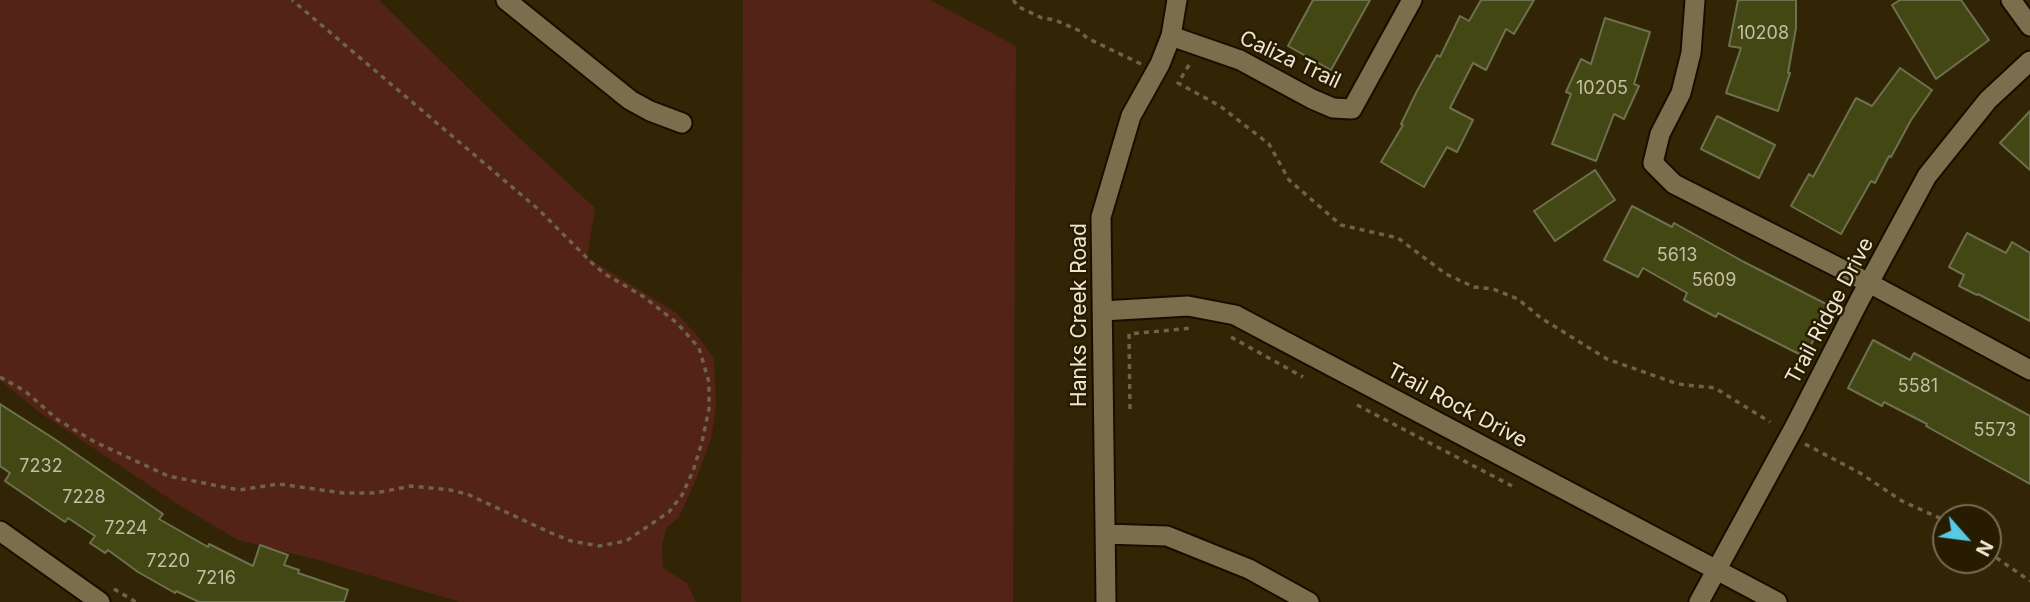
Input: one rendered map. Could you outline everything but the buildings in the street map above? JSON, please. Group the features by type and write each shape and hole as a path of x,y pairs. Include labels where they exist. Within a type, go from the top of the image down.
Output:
{"street":[{"path":"506,0 630,100 682,123"},
{"name":"Hanks Creek Road","path":"1106,602 1101,217 1131,116 1160,64 1171,36 1177,0"},
{"name":"Caliza Trail","path":"1171,36 1240,60 1322,103 1352,109 1412,0"},
{"path":"1695,0 1691,53 1681,93 1660,134 1653,163 1674,184 1869,283 2030,370"},
{"path":"2011,0 2030,26"},
{"name":"Trail Ridge Drive","path":"1699,602 1927,176 1988,100 2030,61"},
{"name":"Trail Rock Drive","path":"1102,311 1188,306 1236,315 1777,602"},
{"path":"0,531 100,602"},
{"path":"1105,534 1167,536 1249,569 1309,602"}],"path":[{"path":"0,377 25,391 58,420 95,442 143,462 168,476 239,490 279,484 343,493 376,493 411,486 450,490 467,494 571,541 599,546 626,541 669,512 682,495 702,442 709,409 709,382 699,348 677,323 644,297 592,263 538,209 292,0"},
{"path":"1013,0 1019,7 1080,31 1087,38 1143,65"},
{"path":"1189,65 1178,83 1220,106 1269,144 1289,180 1341,225 1398,238 1446,274 1474,287 1493,289 1518,299 1541,318 1607,359 1678,384 1716,388 1770,422"},
{"path":"1130,410 1129,334 1197,327"},
{"path":"1222,332 1303,377"},
{"path":"1357,405 1512,486"},
{"path":"1803,443 1860,473 1902,501 1932,515"},
{"path":"2002,562 2030,581"}],"shaded area":[{"path":"0,0 379,0 514,133 595,208 587,257 675,312 714,358 716,406 711,439 679,517 666,528 662,546 663,568 687,583 696,602 460,602 318,560 238,540 182,507 39,412 0,380"},
{"path":"743,0 930,0 1016,46 1013,602 741,602"}]}
